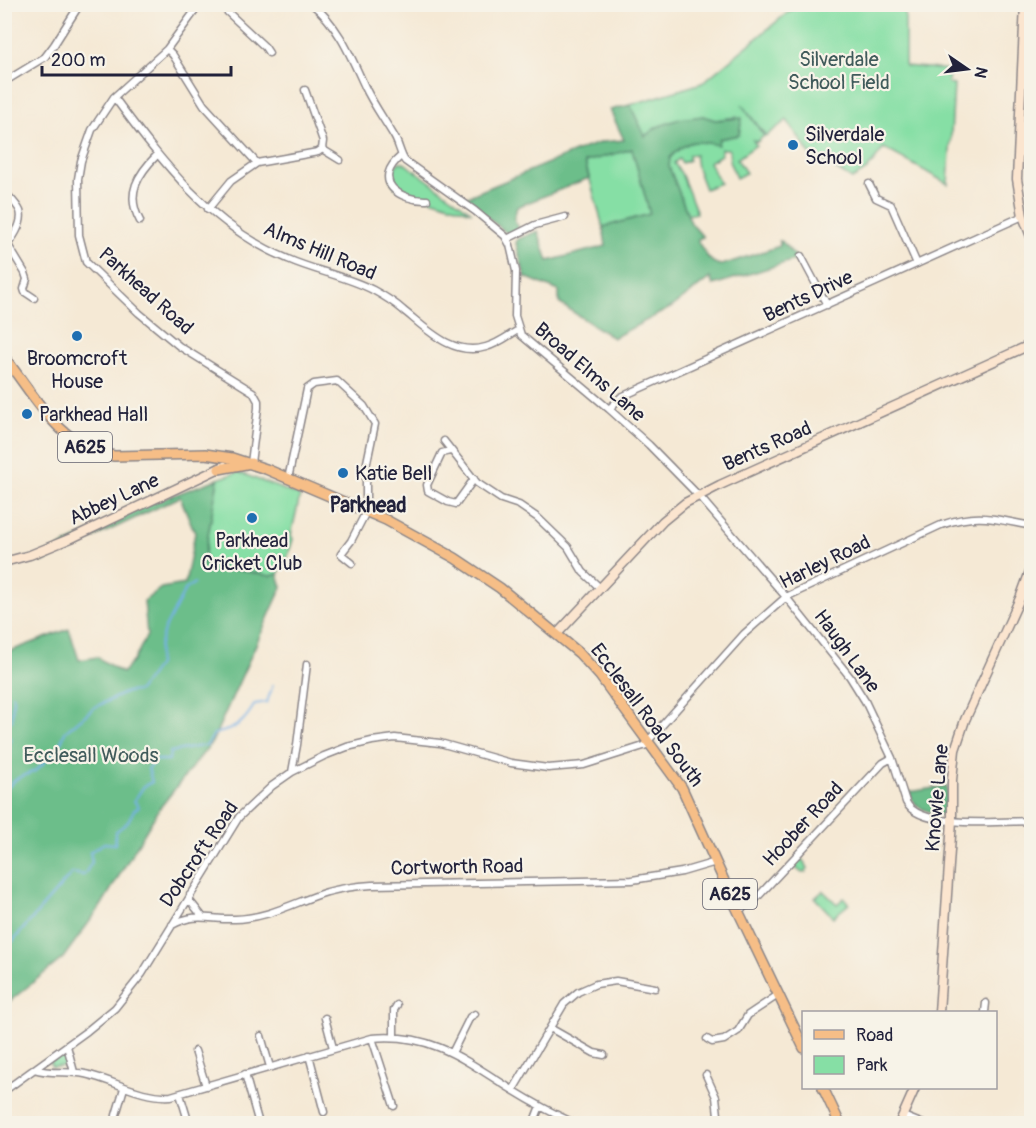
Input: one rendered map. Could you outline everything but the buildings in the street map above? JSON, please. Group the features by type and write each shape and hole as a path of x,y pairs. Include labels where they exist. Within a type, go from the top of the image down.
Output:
{"main road":[{"name":"Ecclesall Road South","path":"4,357 58,426 74,441 114,456 205,454 251,463 386,520 476,570 579,653 600,676 682,788 802,1044"},
{"path":"205,454 213,461 216,470 251,463"},
{"path":"823,1089 840,1124"}],"street":[{"path":"4,82 45,57 80,4"},
{"name":"Parkhead Road","path":"200,4 167,48 106,106 92,130 81,161 78,179 78,215 84,258 106,283 160,332 253,392 258,401 258,408 251,463"},
{"path":"219,4 265,47 268,53"},
{"path":"312,4 345,44 377,109 398,142 401,156 412,167 497,228 507,239 535,225 565,217"},
{"path":"1025,4 1027,41 1017,179 1023,216 1032,239"},
{"path":"167,48 204,105 257,163"},
{"path":"305,90 323,141 322,149"},
{"name":"Alms Hill Road","path":"114,97 157,155 184,186 208,208 267,250 315,270 352,280 384,297 436,337 460,348 483,348 518,330"},
{"path":"208,208 231,181 257,163 318,152 322,149"},
{"path":"322,149 340,159"},
{"path":"140,221 134,198 137,180 143,169 157,155"},
{"path":"401,156 390,169 389,184 398,193 427,200"},
{"path":"870,184 876,198 891,206 917,264"},
{"path":"4,191 20,212 21,217 6,247 25,273 27,279 25,292 34,298"},
{"name":"Bents Drive","path":"609,409 621,397 1023,216"},
{"name":"Broad Elms Lane","path":"507,239 516,271 515,316 518,330 525,339 609,409 699,496"},
{"path":"801,256 827,305"},
{"name":"Bents Road","path":"556,634 672,512 720,485 1032,344"},
{"path":"288,479 307,389 314,384 337,381 364,406 375,424 366,467 366,512 351,541 341,554 352,563"},
{"path":"444,441 474,479 501,499 519,505 533,514 567,547 583,572 599,587"},
{"path":"450,451 442,453 427,485 428,491 456,504 474,479"},
{"name":"Abbey Lane","path":"4,562 30,555 74,537 228,464 232,458"},
{"name":"Haugh Lane","path":"699,496 786,597 855,685 872,714 892,758 906,802 911,810 923,816 952,821"},
{"name":"Harley Road","path":"649,743 744,634 786,597 957,519 975,516 1032,526"},
{"name":"Knowle Lane","path":"939,1011 952,821 953,765 959,736 1032,566"},
{"path":"292,772 307,664"},
{"name":"Dobcroft Road","path":"4,1091 115,1008 142,974 239,817 272,786 292,772 347,747 395,738 440,743 511,763 548,768 584,765 649,743"},
{"name":"Hoober Road","path":"738,910 753,902 859,788 892,758"},
{"path":"952,821 1032,821"},
{"name":"Cortworth Road","path":"171,926 185,919 202,916 233,919 260,917 326,892 372,885 632,880 682,872 716,862"},
{"path":"190,895 190,901 202,916"},
{"path":"513,1090 564,1004 586,988 616,981 655,988"},
{"path":"707,1039 712,1042 724,1040 738,1031 748,1015 778,995"},
{"path":"985,1011 986,1003"},
{"path":"394,1036 394,1010 397,1005"},
{"path":"452,1053 470,1017 475,1014"},
{"path":"325,1018 333,1048"},
{"path":"549,1028 594,1053 604,1055"},
{"path":"261,1036 270,1067"},
{"path":"34,1069 46,1073 86,1074 124,1088 160,1097 180,1094 333,1048 372,1038 394,1036 421,1041 452,1053 540,1106 576,1124"},
{"path":"372,1038 394,1106"},
{"path":"67,1046 74,1072"},
{"path":"195,1050 206,1086"},
{"path":"309,1055 324,1112"},
{"path":"245,1074 259,1124"},
{"path":"706,1075 716,1097 719,1124"},
{"path":"115,1124 124,1088"},
{"path":"915,1089 901,1120 923,1124"},
{"path":"180,1094 189,1124"},
{"path":"533,1124 540,1106"}],"green space":[{"name":"Silverdale School Field","path":"804,5 905,5 905,66 949,70 948,84 954,85 948,184 884,148 867,170 852,179 820,159 812,157 787,120 766,136 742,105 764,136 757,142 753,140 756,145 737,159 746,173 736,178 730,163 729,149 721,149 721,155 709,162 720,183 705,189 697,168 695,154 689,155 689,160 682,163 679,159 674,163 681,173 697,213 688,215 669,167 669,158 690,143 701,141 714,144 736,117 715,120 703,116 657,127 645,136 630,105 702,83 791,10"},
{"path":"630,105 645,136 657,127 679,119 703,116 715,120 742,118 739,135 719,139 718,145 703,142 686,144 670,158 669,167 691,223 703,237 698,239 698,242 711,260 722,265 780,246 779,241 798,259 713,285 710,278 672,307 613,338 559,303 559,291 525,277 516,243 518,239 538,231 548,261 606,246 603,227 650,214 632,149 585,162 589,178 517,207 514,218 518,229 508,234 464,198 582,149 602,142 624,140 610,110"},
{"path":"632,149 650,214 603,227 585,162"},
{"path":"399,162 404,163 472,212 396,188 391,181 391,172"},
{"name":"Parkhead Cricket Club","path":"238,472 300,496 291,535 293,539 288,556 278,574 271,576 203,564 218,479"},
{"name":"Ecclesall Woods","path":"218,479 203,564 271,576 278,574 282,587 212,742 159,809 101,906 63,958 5,1005 5,653 69,629 79,660 97,657 122,673 134,660 147,635 144,601 161,588 185,584 195,533 180,497 42,562 40,557 146,505"},
{"path":"947,786 947,811 942,815 917,806 909,792"},
{"path":"801,858 808,868 802,873 793,866"},
{"path":"823,891 837,904 844,898 849,904 833,917 815,898"},
{"path":"63,1054 66,1055 67,1066 52,1067 50,1062"}],"waterway":[{"path":"4,791 16,779 35,771 58,750 65,732 95,707 127,692 139,691 158,665 159,647 164,630 185,590 194,583"},
{"path":"4,951 72,873 84,875 92,862 90,852 104,843 115,844 115,832 127,823 134,810 139,807 134,801 144,786 152,782 148,768 156,760 169,760 170,752 207,745 214,734 233,728 243,721 255,704 267,702 273,685"},
{"path":"12,721 13,695"},
{"path":"6,789 10,738"}],"place":[{"name":"Silverdale School","path":"793,145"},
{"name":"Broomcroft House","path":"77,336"},
{"name":"Parkhead Hall","path":"27,414"},
{"name":"Katie Bell","path":"343,473"},
{"name":"Parkhead Cricket Club","path":"252,518"}],"district":[{"name":"Parkhead","path":"368,505"}]}
